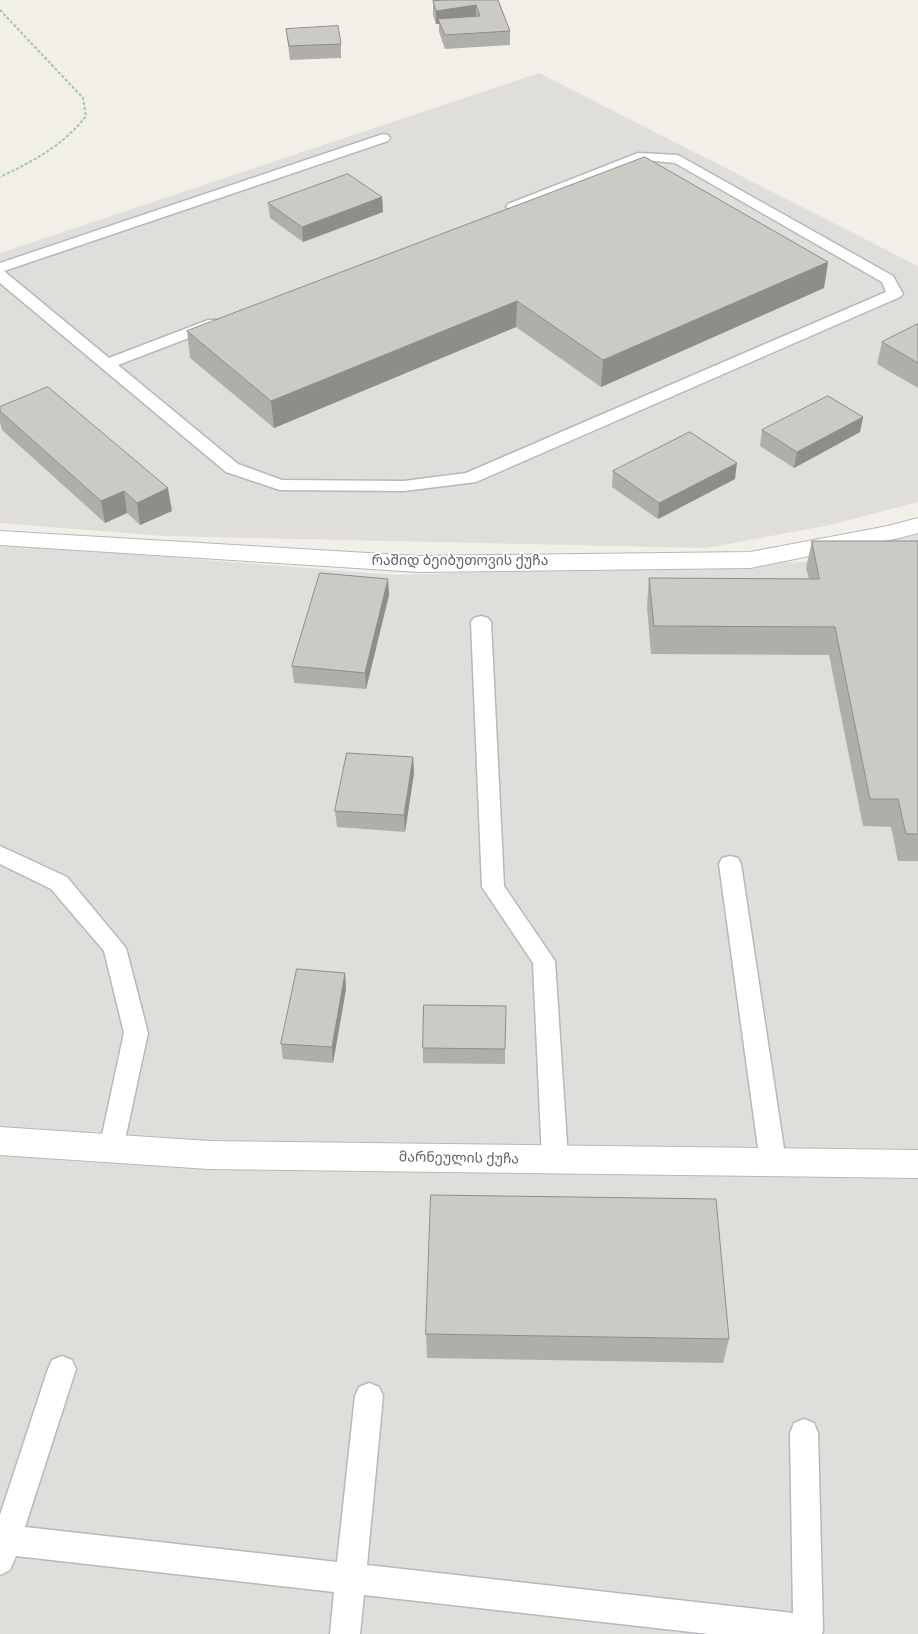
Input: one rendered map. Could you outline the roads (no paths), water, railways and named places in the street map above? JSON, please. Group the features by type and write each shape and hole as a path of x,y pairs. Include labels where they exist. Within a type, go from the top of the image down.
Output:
{"street":[{"name":"რაშიდ ბეიბუთოვის ქუჩა","path":"0,538 418,564 750,560 891,533 918,525"},
{"name":"მარნეულის ქუჩა","path":"0,1141 209,1155 918,1164"}],"lane":[{"path":"0,268 383,138"},
{"path":"0,275 232,468 280,485 404,486 470,478 896,294 888,279 678,159 644,156 496,214"},
{"path":"107,364 227,318"},
{"path":"481,622 493,887 544,962 555,1159"},
{"path":"0,854 59,883 115,948 136,1033 111,1149"},
{"path":"730,864 773,1162"},
{"path":"62,1369 4,1550 351,1578 808,1632 804,1433"},
{"path":"345,1634 369,1396"}]}
